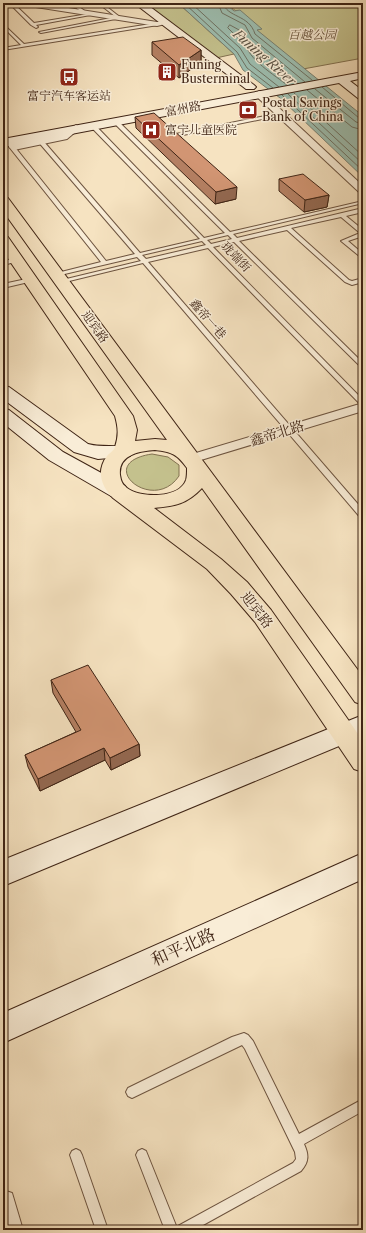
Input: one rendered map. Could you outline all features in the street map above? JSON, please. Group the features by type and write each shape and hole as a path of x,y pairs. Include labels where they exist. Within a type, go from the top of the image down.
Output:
{"main road":[{"path":"139,3 161,23 255,91"},
{"name":"富州路","path":"7,141 37,137 116,122 363,66"},
{"name":"富州路","path":"7,141 255,91 363,75"},
{"path":"341,79 362,96"},
{"name":"迎宾路","path":"3,201 363,695"},
{"name":"迎宾路","path":"3,240 10,261 31,280 124,416 128,430 123,452"},
{"path":"3,391 81,448 98,453 123,452"},
{"path":"3,414 56,456 135,500 156,502 167,501 186,493 196,481 192,460"},
{"name":"迎宾路","path":"192,460 172,446 151,444 141,445 123,452 112,464 109,470 112,484 118,491 214,564 240,588 263,616 363,761"},
{"path":"3,873 363,725"},
{"name":"和平北路","path":"3,1028 363,866"}],"street":[{"path":"24,3 161,23"},
{"path":"255,91 363,191"},
{"path":"7,141 64,137 76,128"},
{"name":"鑫帝北路","path":"192,460 363,406"},
{"path":"3,1202 11,1230"}],"lane":[{"path":"11,3 50,41"},
{"path":"72,3 84,12"},
{"path":"100,3 119,18"},
{"path":"32,24 94,14"},
{"path":"41,32 111,21 119,18"},
{"path":"3,49 161,23"},
{"path":"3,25 23,46"},
{"path":"182,143 175,136 280,114"},
{"name":"珑端街","path":"116,122 363,366"},
{"name":"珑端街","path":"94,126 363,406"},
{"name":"鑫帝一巷","path":"37,137 363,515"},
{"path":"7,141 105,263"},
{"path":"58,277 105,263 363,202"},
{"path":"58,277 144,261 363,210"},
{"path":"342,215 363,233 344,240 363,257"},
{"path":"288,228 347,281 352,283 363,280"},
{"path":"3,286 31,280"},
{"path":"132,1092 236,1041 244,1039 249,1045 302,1156 302,1161 297,1167 182,1230"},
{"path":"296,1142 363,1105"},
{"path":"76,1155 102,1230"},
{"path":"142,1155 171,1230"}],"green space":[{"path":"144,3 178,3 234,54 216,58"},
{"name":"百越公园","path":"225,3 363,3 363,58 303,69 256,30 261,29"},
{"path":"152,454 168,457 179,465 179,476 168,487 155,490 143,489 133,483 127,475 127,467 135,459"}],"water":[{"name":"Funing River","path":"178,3 225,3 234,11 240,10 262,29 257,30 363,116 363,177 280,98 243,70 234,54"}],"building":[{"path":"183,37 201,50 179,65 152,42"},
{"path":"154,113 237,187 216,192 135,117"},
{"path":"303,174 329,195 305,200 279,179"},
{"path":"88,665 139,744 110,758 104,748 38,779 25,755 81,730 51,680"}],"place":[{"name":"Funing Busterminal","path":"167,72"},
{"name":"富宁汽车客运站","path":"69,77"},
{"name":"Postal Savings Bank of China","path":"248,110"},
{"name":"富宁儿童医院","path":"151,130"}]}
